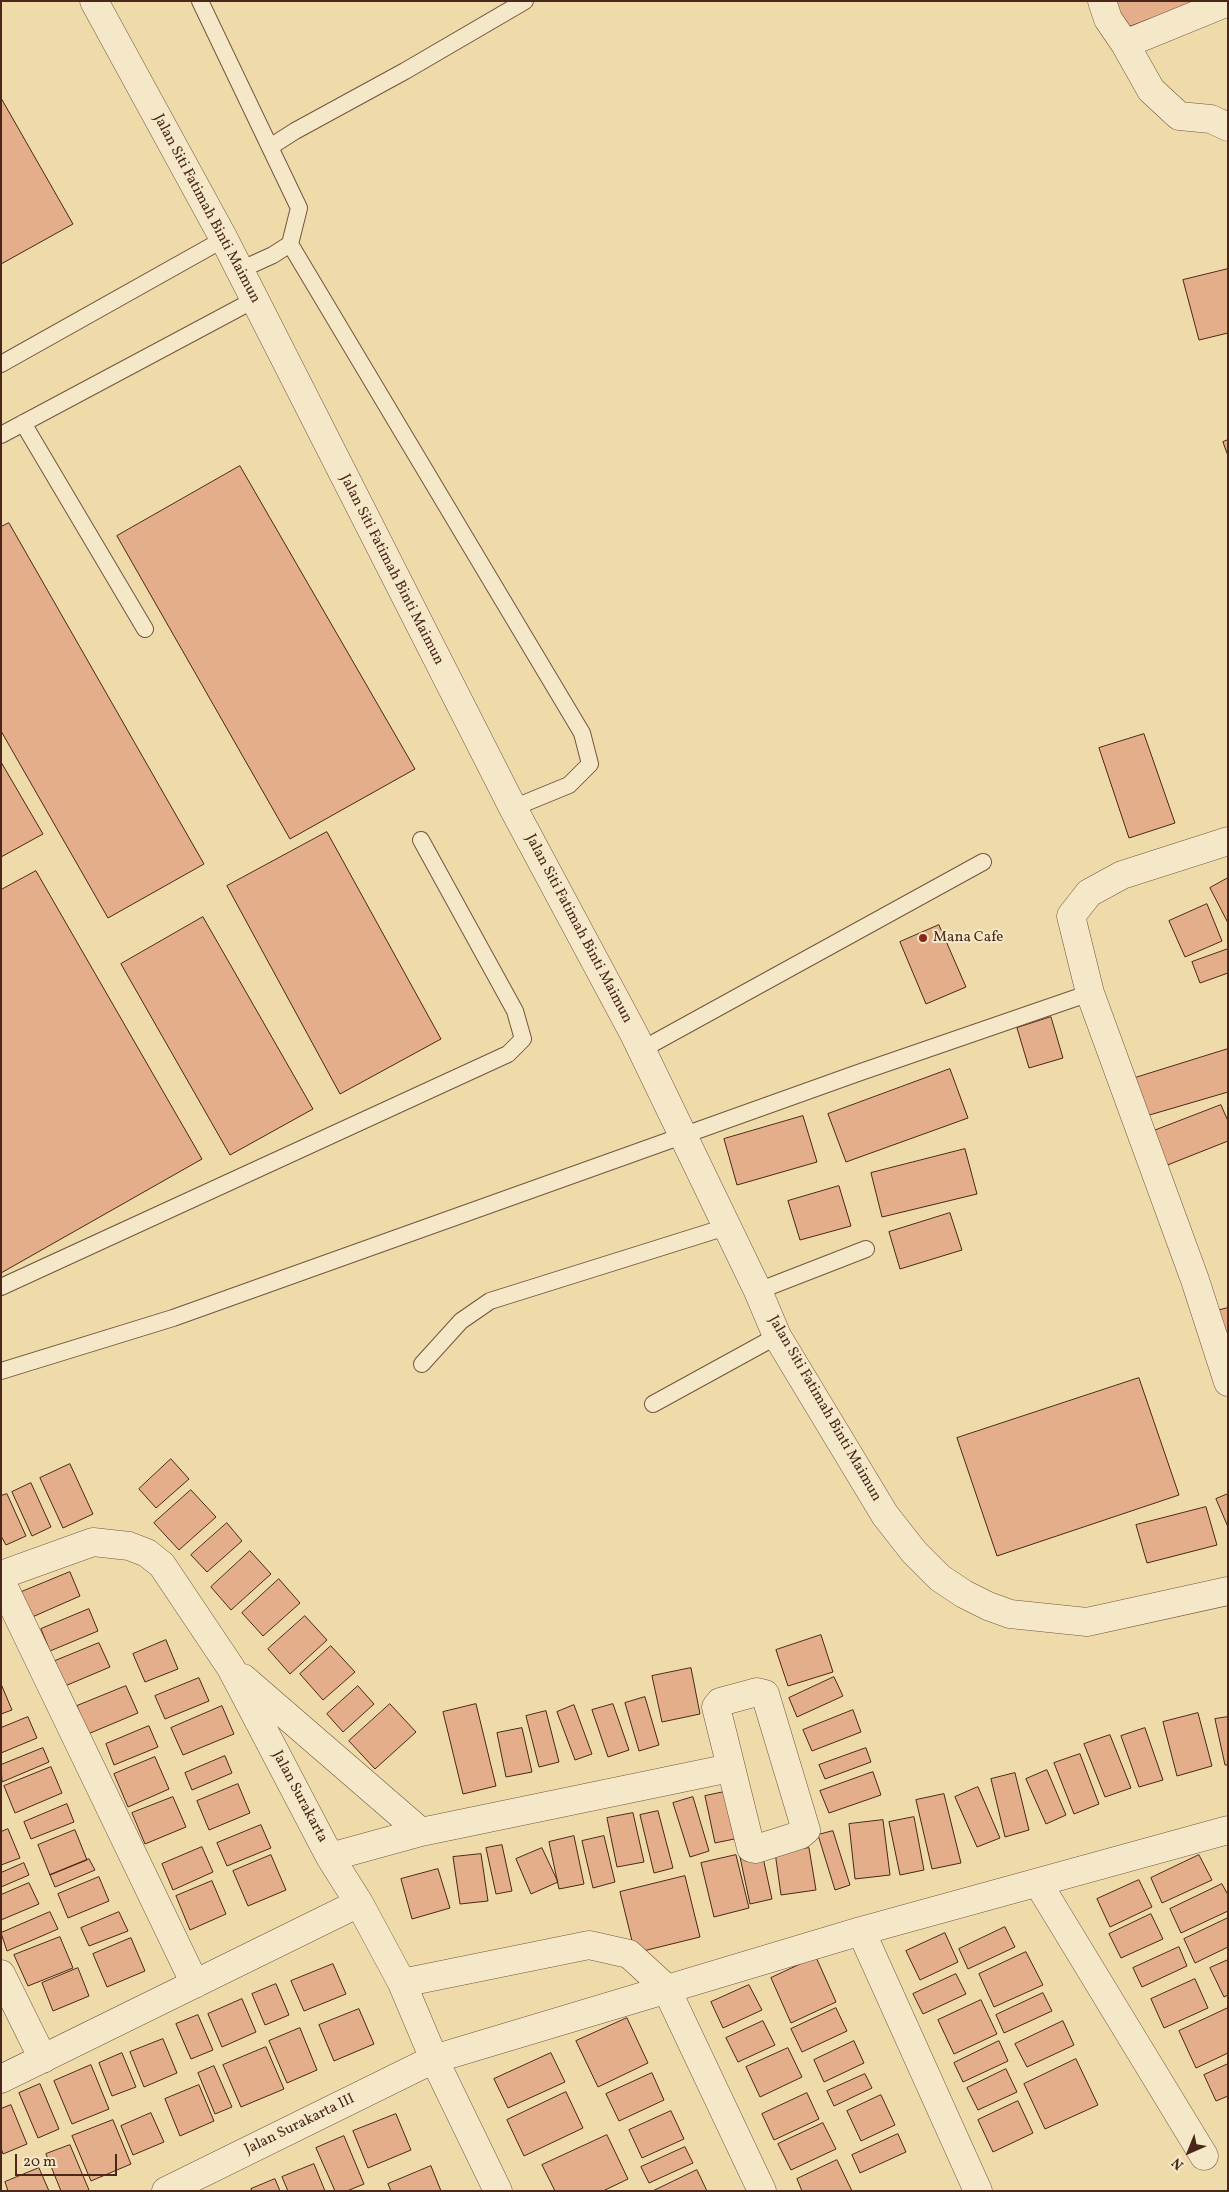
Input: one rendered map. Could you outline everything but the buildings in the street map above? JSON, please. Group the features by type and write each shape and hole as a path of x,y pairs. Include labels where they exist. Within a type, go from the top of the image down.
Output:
{"street":[{"name":"Jalan Siti Fatimah Binti Maimun","path":"94,1 240,270 513,808 641,1050 758,1291 777,1336 885,1515 914,1552 940,1578 964,1594 1010,1614 1086,1622 1228,1591"},
{"path":"1102,1 1108,20 1125,44 1151,90 1179,116 1211,119 1228,127"},
{"path":"1125,44 1228,2"},
{"path":"1228,841 1122,875 1090,893 1071,916 1090,993 1195,1280 1228,1382"},
{"name":"Jalan Surakarta","path":"1,1575 93,1542 129,1546 147,1553 162,1565 231,1668 330,1857 359,1904 402,1983 434,2059 498,2191"},
{"path":"1,1581 195,1984"},
{"path":"231,1668 421,1832"},
{"path":"757,1692 765,1694 806,1830 800,1835 756,1849 751,1848 730,1768 716,1707 720,1702 757,1692"},
{"path":"330,1857 421,1832 730,1768"},
{"name":"Jalan Surakarta III","path":"166,2191 434,2059 861,1931 1228,1830"},
{"path":"1038,1883 1204,2156"},
{"path":"1,2079 359,1904"},
{"path":"861,1931 978,2191"},
{"path":"402,1983 589,1945 629,1954 666,1988 762,2191"},
{"path":"1,1974 43,2059"}],"lane":[{"path":"200,1 299,208 290,244 273,255 240,270"},
{"path":"270,147 525,1"},
{"path":"1,364 224,240"},
{"path":"290,244 582,733 590,764 569,785 513,808"},
{"path":"1,435 254,300"},
{"path":"23,423 145,628"},
{"path":"1,1287 508,1054 523,1040 515,1011 421,840"},
{"path":"641,1050 984,862"},
{"path":"1,1371 173,1318 1090,993"},
{"path":"422,1364 461,1321 490,1301 726,1227"},
{"path":"758,1291 866,1249"},
{"path":"653,1404 777,1336"}],"place":[{"name":"Mana Cafe","path":"923,938"}]}
